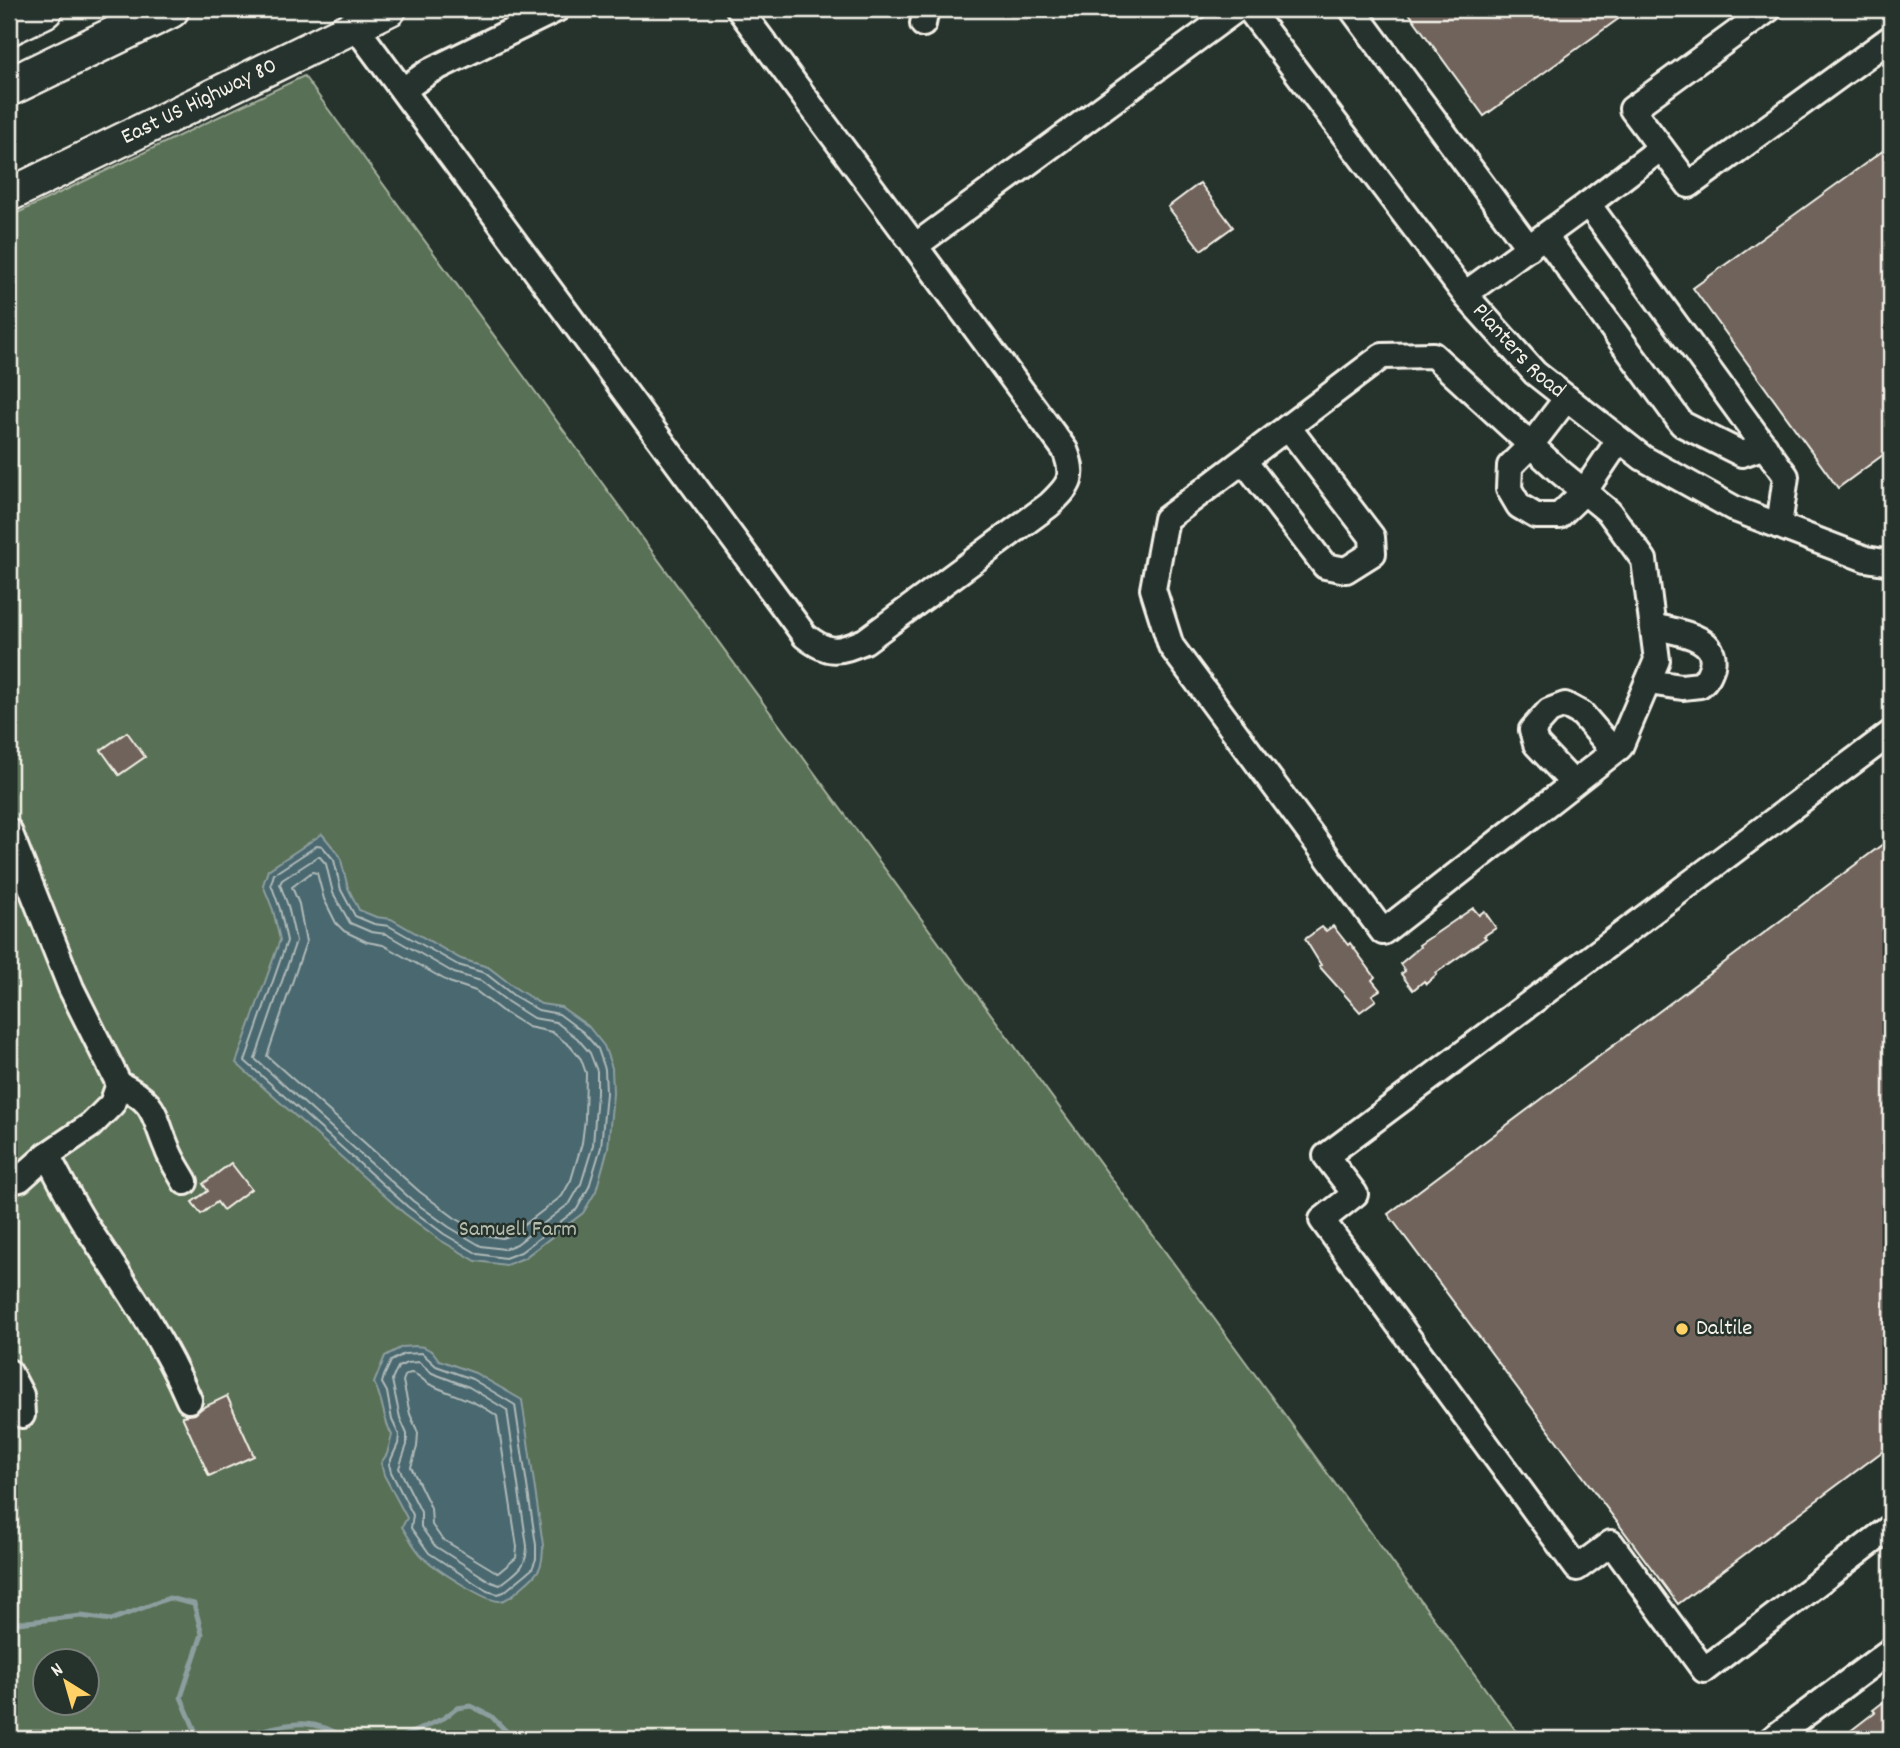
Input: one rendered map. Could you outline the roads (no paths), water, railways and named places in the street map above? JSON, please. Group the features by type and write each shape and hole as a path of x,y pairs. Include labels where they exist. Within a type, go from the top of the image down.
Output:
{"highway":[{"path":"9,26 44,9"},
{"path":"9,87 170,9"}],"main road":[{"name":"East US Highway 80","path":"9,195 390,9"}],"street":[{"path":"403,90 430,71 557,9"},
{"path":"355,26 805,636 821,648 841,651 865,641 1049,505 1067,488 1073,469 1065,450 739,9"},
{"path":"915,246 1237,9"},
{"name":"Planters Road","path":"1250,9 1465,295 1535,373 1643,458 1735,509 1866,559 1891,563"},
{"path":"1352,9 1682,424 1742,454 1765,446"},
{"path":"1769,9 1632,109 1689,185 1891,38"},
{"path":"1465,295 1661,148"},
{"path":"1588,204 1786,476 1779,526"},
{"path":"1433,355 1531,445 1609,512 1644,560 1657,660 1619,747 1383,932 1171,646 1153,589 1166,519 1382,356 1433,355"},
{"path":"1567,398 1531,445 1510,466 1509,489 1519,506 1535,516 1559,516 1584,492 1619,440"},
{"path":"1244,461 1325,566 1346,570 1373,553 1372,537 1288,428"},
{"path":"1648,682 1682,687 1700,685 1710,675 1713,659 1712,652 1704,642 1653,626"},
{"path":"1573,783 1536,744 1532,730 1549,711 1565,705 1582,714 1614,751"},
{"path":"1891,733 1326,1156 1355,1194 1322,1220 1577,1568 1611,1544 1704,1670 1891,1527"},
{"path":"9,831 71,988 119,1084 140,1094 155,1112 167,1149 185,1182"},
{"path":"9,1182 20,1179 47,1155 91,1125 113,1104 119,1084"},
{"path":"47,1155 86,1224 132,1293 174,1365 189,1400"},
{"path":"9,1372 22,1395 22,1415"},
{"path":"1772,1739 1891,1650"}],"water":[{"path":"322,834 340,856 348,888 359,910 376,917 391,919 461,959 488,967 541,1004 561,1007 588,1026 604,1046 612,1068 613,1093 608,1148 596,1191 583,1213 524,1258 506,1265 476,1261 440,1240 404,1213 236,1063 280,940 273,910 263,885 268,870"},
{"path":"402,1347 424,1347 433,1352 439,1360 475,1373 522,1400 543,1545 542,1559 533,1577 503,1600 484,1596 439,1570 421,1555 402,1527 407,1518 384,1475 381,1463 387,1454 392,1435 374,1383 385,1356"}],"waterway":[{"path":"9,1624 81,1616 111,1620 169,1598 194,1604 202,1634 181,1697 197,1735 225,1737 300,1724 315,1725 346,1739"},
{"path":"398,1739 444,1718 457,1708 471,1706 491,1716 514,1739"}],"place":[{"name":"Daltile","path":"1682,1329"}],"park label":[{"name":"Samuell Farm","path":"518,1230"}]}
